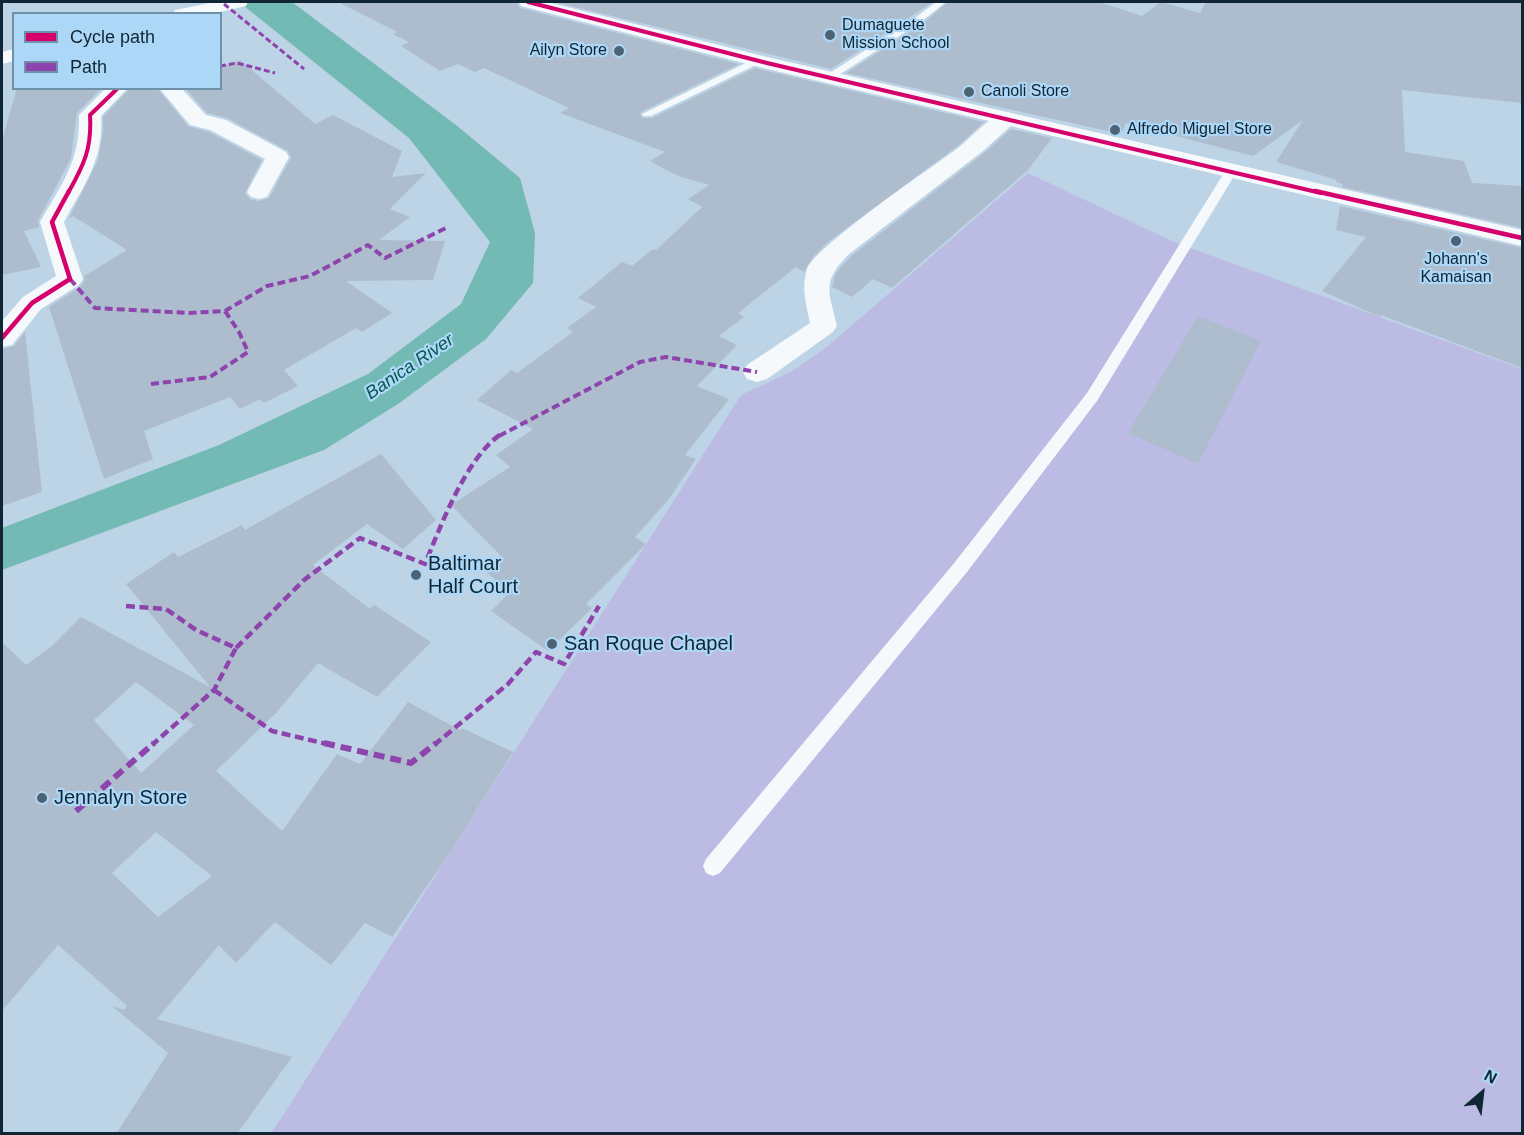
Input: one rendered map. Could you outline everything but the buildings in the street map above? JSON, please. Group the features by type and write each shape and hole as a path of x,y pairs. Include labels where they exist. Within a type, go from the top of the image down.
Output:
{"street":[{"path":"191,12 235,2"},
{"path":"528,2 826,78 1522,238"},
{"path":"2,338 32,303 70,279 52,222 86,161 91,132 90,115 116,90"},
{"path":"171,90 198,120 218,125 278,157 259,192"},
{"path":"757,372 824,326 816,292 820,268 840,249 975,146 1005,119"}],"lane":[{"path":"826,78 918,20 941,2"},
{"path":"646,114 756,61"},
{"path":"713,866 961,567 1092,397 1230,172"}],"shaded area":[{"path":"1028,173 1174,242 1522,369 1522,1133 271,1134 741,395 791,372 828,346"}],"water":[{"name":"Banica River","path":"239,2 292,2 456,125 520,178 535,233 533,283 486,339 398,404 324,450 2,570 2,528 219,445 368,374 461,304 490,242 409,138"}],"marked path":[{"path":"224,4 304,69"},
{"path":"222,66 237,63 275,73"},
{"path":"70,279 95,308 189,313 225,311 267,286 310,276 368,245 385,258 448,227"},
{"path":"151,384 210,377 248,352 239,332 225,311"},
{"path":"236,648 304,580 360,538 425,564 452,500 488,443 508,430 640,362 666,357 757,372"},
{"path":"76,811 214,690 236,648 196,630 166,609 126,606"},
{"path":"214,690 272,731 411,763 508,684 536,652 564,664 599,606"}],"cycle path":[{"path":"528,2 767,63 1522,238"},
{"path":"2,338 32,303 70,279 52,222 86,161 91,132 90,115 116,90"}],"place":[{"name":"Dumaguete Mission School","path":"830,35"},
{"name":"Ailyn Store","path":"619,51"},
{"name":"Canoli Store","path":"969,92"},
{"name":"Alfredo Miguel Store","path":"1115,130"},
{"name":"Johann's Kamaisan","path":"1456,241"},
{"name":"Baltimar Half Court","path":"416,575"},
{"name":"San Roque Chapel","path":"552,644"},
{"name":"Jennalyn Store","path":"42,798"}]}
